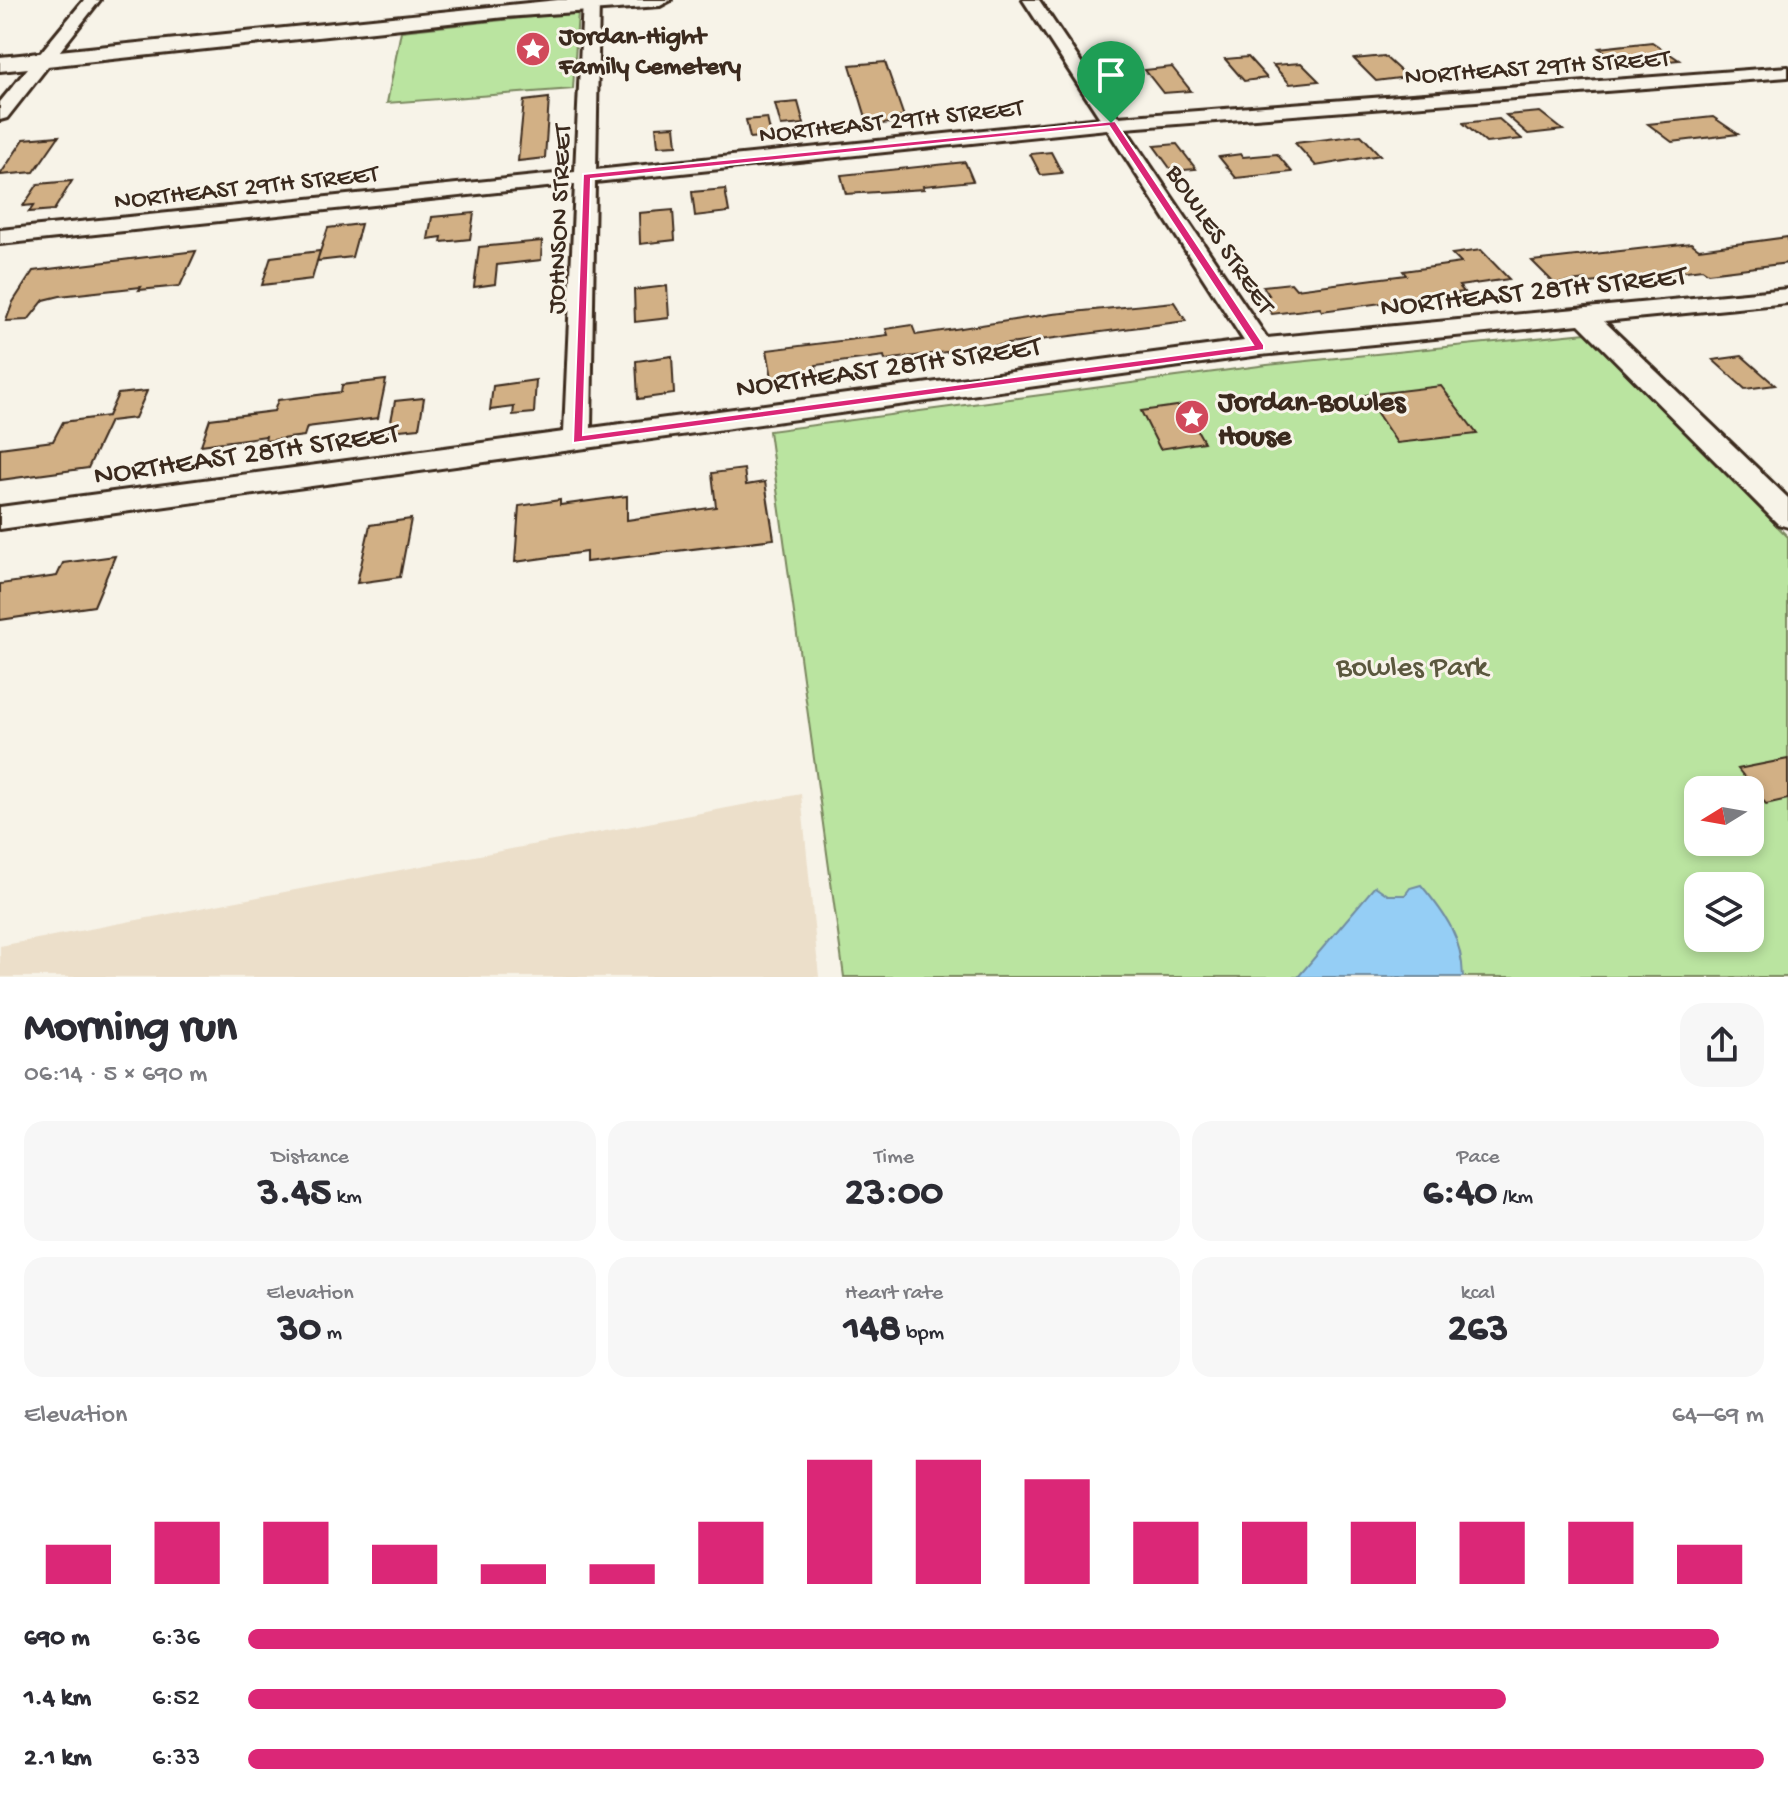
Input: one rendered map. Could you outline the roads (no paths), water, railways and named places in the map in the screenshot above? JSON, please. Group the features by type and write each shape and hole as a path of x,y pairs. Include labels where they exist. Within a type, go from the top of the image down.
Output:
{"main road":[{"path":"0,64 591,2 660,0"}],"street":[{"path":"0,114 92,0"},
{"name":"BOWLES STREET","path":"1031,0 1260,347"},
{"name":"JOHNSON STREET","path":"577,440 591,2"},
{"name":"NORTHEAST 29TH STREET","path":"0,237 1111,123 1788,72"},
{"name":"NORTHEAST 28TH STREET","path":"0,518 1260,347 1788,296"},
{"path":"1584,315 1788,516"}],"water":[{"path":"1421,885 1451,927 1460,950 1463,977 1298,977 1375,886 1388,895 1405,895 1410,888"}],"place":[{"name":"Jordan-Hight Family Cemetery","path":"533,49"},
{"name":"Jordan-Bowles House","path":"1192,417"}],"park label":[{"name":"Bowles Park","path":"1412,665"}]}
